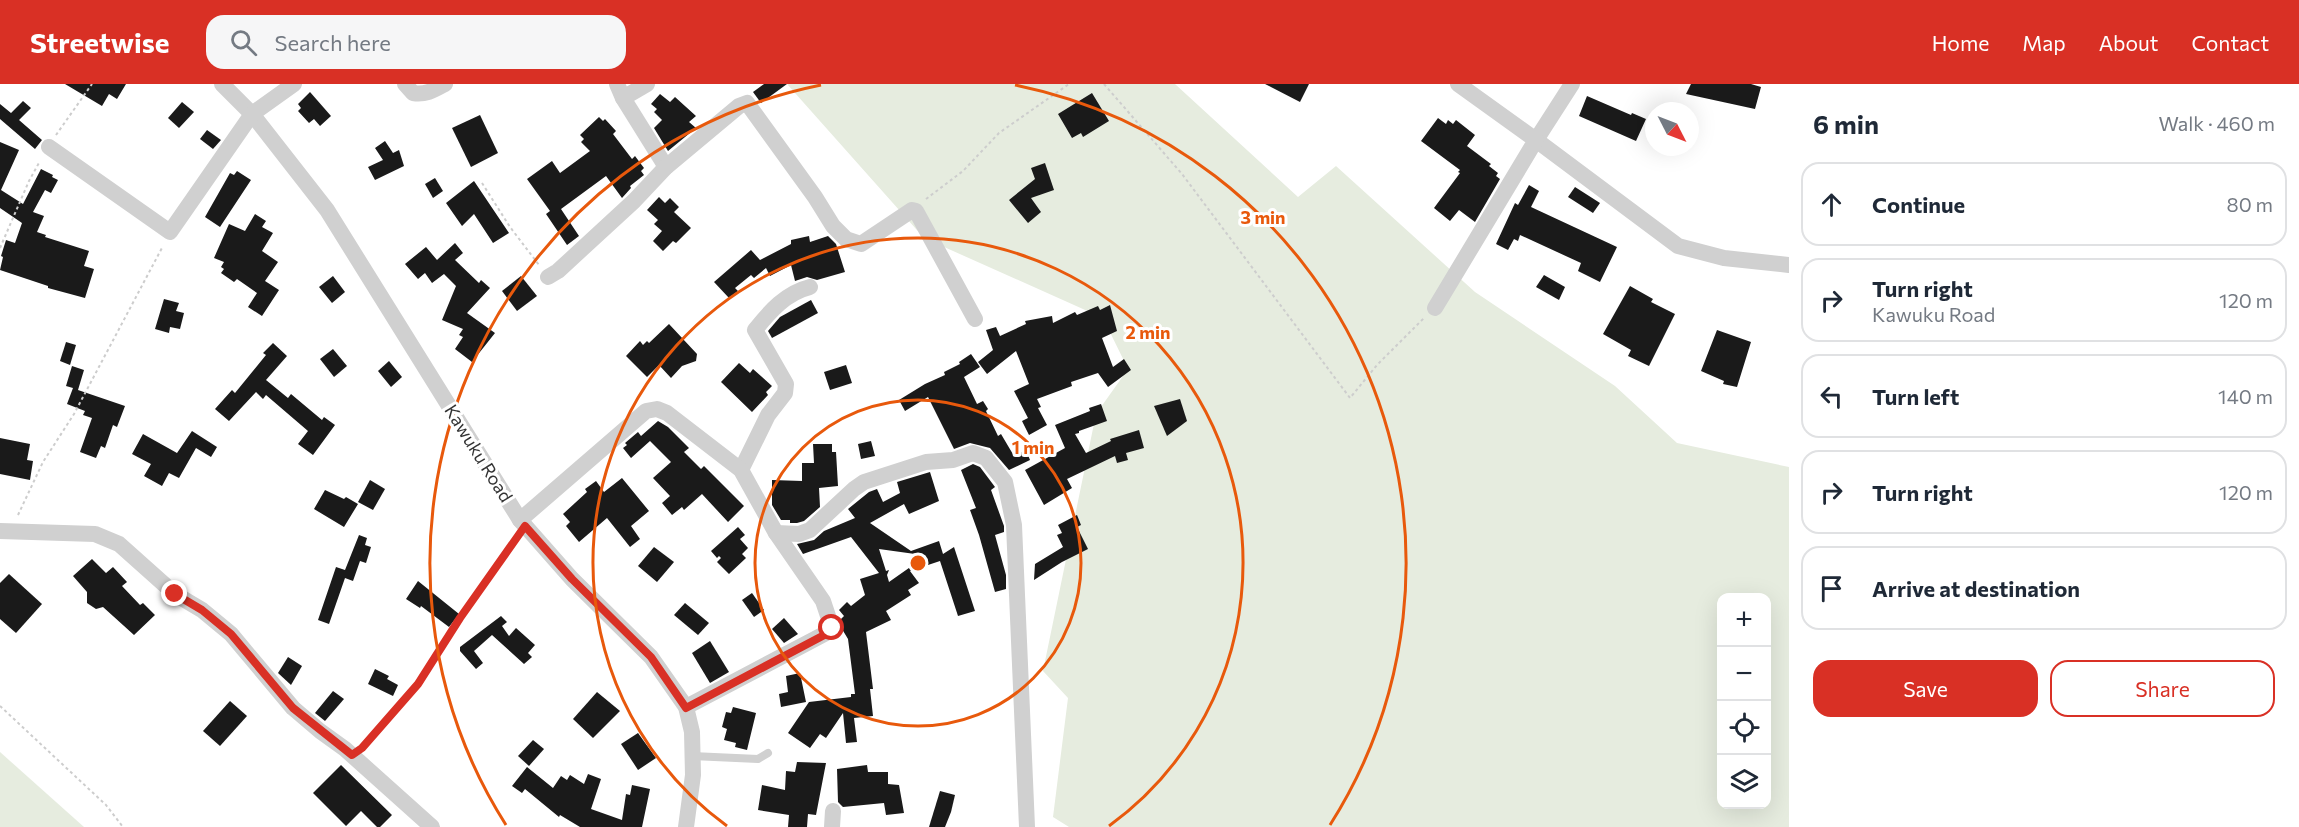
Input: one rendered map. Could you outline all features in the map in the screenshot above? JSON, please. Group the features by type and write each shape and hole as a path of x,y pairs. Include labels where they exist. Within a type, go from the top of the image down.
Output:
{"street":[{"name":"Kawuku Road","path":"222,84 252,114 327,210 522,523 572,579 651,657 686,708 692,732 693,775 686,827"},
{"path":"49,147 170,232 252,114 294,84"},
{"path":"405,84 413,93 426,94 445,84"},
{"path":"647,84 620,91 666,167"},
{"path":"1458,84 1678,246 1724,258 1789,265"},
{"path":"1435,308 1572,84"},
{"path":"548,277 558,271 617,217 666,167 739,106 747,103 815,197 833,226 846,239 861,244 912,210 920,215 975,319"},
{"path":"741,470 768,415 785,393 786,384 755,330 769,312 797,290 810,287"},
{"path":"522,523 646,411 653,409 668,413 741,470 776,533 823,601 832,628 831,631 686,708"},
{"path":"776,533 799,534 810,530 864,482 926,462 953,460 973,453 990,462 1005,482 1014,525 1027,827"},
{"path":"8,531 95,534 119,544 175,594 202,610 231,634 293,708 352,755 432,827"}],"lane":[{"path":"692,756 758,759 768,753"}],"path":[{"path":"0,248 28,181 92,84"},
{"path":"912,210 943,184 963,171 999,133 1069,84"},
{"path":"1104,84 1182,174 1326,363 1350,398 1377,365 1435,308"},
{"path":"482,183 510,227 548,277"},
{"path":"8,531 17,519 44,462 75,414 170,232"},
{"path":"352,755 362,748 418,684 522,523"},
{"path":"0,706 106,805 123,827"}],"shaded area":[{"path":"787,84 1175,84 1298,197 1336,166 1475,292 1615,386 1677,443 1789,467 1789,827 1069,827 1053,817 1068,698 1043,671 1096,414 1128,369 1103,318 924,238"},
{"path":"0,752 84,827 0,827"}],"building":[{"path":"65,84 126,84 117,99 109,94 102,106"},
{"path":"764,84 787,84 761,103 753,92"},
{"path":"1265,84 1309,84 1300,102"},
{"path":"1691,84 1751,84 1761,87 1755,109 1686,94"},
{"path":"310,92 331,116 320,126 314,119 309,123 298,111 301,108 298,104"},
{"path":"1092,93 1109,121 1083,137 1081,133 1072,138 1058,114"},
{"path":"660,94 670,102 675,97 696,116 689,122 696,128 668,151 654,128 662,120 654,112 657,109 651,104"},
{"path":"1587,96 1645,119 1645,121 1636,141 1579,116"},
{"path":"23,101 31,108 19,120 42,140 35,149 0,119 0,104 11,113"},
{"path":"182,102 194,112 179,128 168,118"},
{"path":"480,115 498,153 471,167 452,128"},
{"path":"599,117 603,121 605,119 616,131 613,134 632,159 635,156 644,168 641,171 644,175 630,186 631,188 622,198 606,176 561,209 579,236 567,245 546,214 550,211 527,179 552,161 560,173 590,151 581,142 584,139 580,135"},
{"path":"1438,118 1446,124 1448,120 1453,124 1456,120 1475,135 1467,146 1491,164 1489,166 1498,173 1496,176 1500,179 1475,222 1459,210 1450,221 1434,208 1460,173 1458,172 1460,170 1421,141"},
{"path":"207,130 221,140 213,149 200,139"},
{"path":"385,141 393,153 399,150 404,166 375,180 368,167 383,160 375,148"},
{"path":"0,142 19,150 1,190 23,204 41,169 58,180 51,193 45,190 33,212 44,216 37,232 46,235 45,237 89,251 84,266 94,269 85,298 48,288 48,286 0,270 6,240 15,243 22,223 0,208"},
{"path":"1045,163 1054,190 1031,198 1041,212 1028,223 1009,200 1035,179 1031,168"},
{"path":"237,171 251,180 220,227 205,217 230,173 234,175"},
{"path":"435,178 443,191 433,198 425,184"},
{"path":"474,181 509,233 493,243 474,214 462,226 446,203"},
{"path":"1529,185 1539,191 1531,207 1617,247 1600,282 1578,271 1581,263 1520,235 1518,241 1514,239 1508,250 1496,244 1515,203 1518,205"},
{"path":"1575,187 1600,203 1593,213 1568,197"},
{"path":"659,197 665,203 670,198 679,207 674,212 691,228 676,243 673,241 663,251 653,241 662,231 654,224 658,220 647,210"},
{"path":"255,214 266,221 262,227 273,233 262,251 278,262 265,281 279,290 262,316 248,307 257,293 237,279 234,282 221,273 224,269 221,267 224,262 214,258 229,224 245,231"},
{"path":"809,236 810,242 828,236 836,244 845,272 817,280 807,277 795,281 791,265 770,276 766,268 754,278 751,275 735,288 738,291 729,298 714,282 751,250 760,260 791,244 791,240"},
{"path":"455,243 463,253 455,260 479,283 481,280 490,288 467,313 495,333 472,362 455,349 463,337 459,335 463,329 442,320 456,286 444,274 432,283 425,273 418,279 405,264 426,247 437,260"},
{"path":"1544,275 1565,287 1559,300 1536,287"},
{"path":"333,276 345,292 332,303 319,287"},
{"path":"521,276 537,296 517,311 502,291"},
{"path":"1630,286 1653,299 1651,302 1675,314 1649,366 1628,356 1631,350 1603,334"},
{"path":"164,299 179,303 176,311 184,313 180,329 170,327 169,333 155,329"},
{"path":"811,300 818,313 772,338 768,331 780,317"},
{"path":"1110,305 1117,331 1102,338 1113,367 1124,359 1131,370 1108,387 1098,373 1071,382 1072,386 1037,399 1041,407 1038,408 1047,425 1029,435 1022,421 1028,418 1014,391 1029,384 1016,351 987,374 978,362 993,350 986,330 996,327 1000,336 1026,324 1025,321 1052,316 1053,323 1075,312 1077,315 1098,306 1100,310"},
{"path":"669,324 697,354 696,361 682,366 671,378 659,365 647,377 626,356 640,341 643,345 647,341 649,343"},
{"path":"1717,330 1751,342 1737,387 1723,384 1724,381 1701,371"},
{"path":"66,342 76,345 70,365 60,361"},
{"path":"273,343 287,356 266,380 288,398 291,394 322,420 324,417 335,425 313,455 298,444 308,431 266,395 263,399 256,392 229,421 215,409 232,390 235,393 266,355 263,353"},
{"path":"333,349 347,366 334,377 320,359"},
{"path":"971,354 980,367 964,377 977,404 983,401 998,436 1001,434 1014,456 1026,450 1030,460 1009,470 990,448 970,443 954,449 928,397 905,411 899,400 945,375 944,372 960,364 959,362"},
{"path":"389,361 402,377 391,387 378,371"},
{"path":"739,363 750,373 753,369 772,386 766,392 768,395 752,412 721,382"},
{"path":"846,365 852,383 830,390 824,372"},
{"path":"72,366 84,370 78,390 125,406 117,427 113,425 105,448 101,446 96,458 80,452 92,418 83,415 85,411 67,404 73,388 66,386"},
{"path":"1180,399 1187,421 1167,436 1154,406"},
{"path":"1101,404 1107,421 1075,434 1086,453 1111,441 1110,439 1139,430 1144,448 1126,453 1128,460 1117,463 1115,456 1067,479 1072,488 1044,505 1025,470 1065,448 1055,425"},
{"path":"658,421 668,427 689,448 684,452 701,469 704,466 744,506 728,522 702,494 684,510 682,507 672,515 662,503 670,496 653,478 671,462 650,441 631,458 623,448 627,445 625,443 638,432 641,436"},
{"path":"192,431 217,447 211,457 196,448 179,478 169,473 162,486 144,476 151,464 132,454 143,434 177,453"},
{"path":"0,438 30,444 27,460 33,461 30,480 0,474"},
{"path":"871,441 875,456 861,459 858,444"},
{"path":"813,444 832,444 832,452 836,452 838,486 819,488 820,507 804,521 790,523 790,520 781,520 772,505 772,480 802,481 802,463 814,463"},
{"path":"973,464 980,467 995,487 991,490 1004,526 1004,532 995,535 1006,575 1006,589 995,592 970,510 976,508 961,470"},
{"path":"930,472 939,501 909,514 904,504 870,523 911,551 939,541 943,554 954,547 975,611 958,616 940,561 910,571 919,583 908,590 911,595 886,611 891,620 866,632 873,689 870,689 873,716 854,718 857,742 846,743 843,713 826,738 820,734 810,748 788,733 809,702 851,697 851,694 855,694 848,639 840,620 844,616 839,610 847,602 851,606 865,595 860,579 879,573 851,537 803,554 797,544 814,540 824,531 855,518 848,509 869,492 877,489 883,502 900,493 897,482","holes":["879,549 926,556 889,582 887,575 889,570 886,571"]},
{"path":"622,478 649,511 631,526 640,539 630,547 607,518 579,542 566,526 570,522 563,514 587,492 585,489 596,481 604,492"},
{"path":"370,480 385,489 373,510 358,502"},
{"path":"325,490 358,504 344,527 314,509"},
{"path":"1077,515 1081,525 1077,527 1088,549 1034,580 1035,564 1063,547 1057,535 1062,533 1058,525"},
{"path":"738,527 745,535 740,539 748,548 742,554 746,558 729,574 717,562 721,558 719,556 717,558 711,551"},
{"path":"359,535 367,538 365,545 371,547 366,563 360,561 353,581 345,578 329,624 318,620 336,567 345,570"},
{"path":"654,547 674,562 657,582 638,566"},
{"path":"92,559 106,573 113,567 127,582 122,586 140,605 143,603 155,615 134,635 103,607 96,609 87,603 87,592 73,576"},
{"path":"9,574 42,604 16,633 0,619 0,583"},
{"path":"418,581 459,614 449,627 421,606 420,608 406,599"},
{"path":"752,593 764,610 754,617 742,600"},
{"path":"685,603 709,623 698,635 674,615"},
{"path":"501,616 507,622 502,626 509,636 516,628 535,645 528,653 532,657 524,664 492,635 474,651 483,663 476,669 460,651 460,647"},
{"path":"784,618 798,634 784,643 772,629"},
{"path":"710,641 729,672 710,683 692,653"},
{"path":"288,657 302,666 291,685 278,673"},
{"path":"375,669 389,676 387,679 398,685 393,696 368,684"},
{"path":"800,673 806,702 781,707 779,694 788,692 786,676"},
{"path":"333,691 344,699 325,721 315,713"},
{"path":"597,692 620,711 593,738 573,719"},
{"path":"230,701 247,716 220,746 203,731"},
{"path":"733,707 756,713 747,750 735,747 736,743 724,740 727,729 722,727 726,712 731,713"},
{"path":"638,733 656,758 638,770 621,744"},
{"path":"533,740 544,749 529,766 518,756"},
{"path":"797,762 826,763 816,815 808,814 807,827 788,827 789,815 758,810 762,785 785,790 786,771 795,772"},
{"path":"341,765 392,815 380,827 377,827 361,811 346,826 313,793"},
{"path":"867,765 868,772 888,772 888,784 899,785 904,813 886,815 884,803 843,807 838,802 837,769"},
{"path":"527,767 553,788 561,776 567,780 570,775 584,784 588,774 601,779 591,809 622,820 626,794 630,795 632,785 650,789 642,827 580,827 560,815 559,817 525,789 522,793 512,786"},
{"path":"940,791 955,795 951,812 945,827 929,827"}],"route":[{"path":"175,594 202,610 231,634 293,708 352,755 362,748 418,684 460,618 525,526 572,579 651,657 686,708 830,632 832,628"}]}
